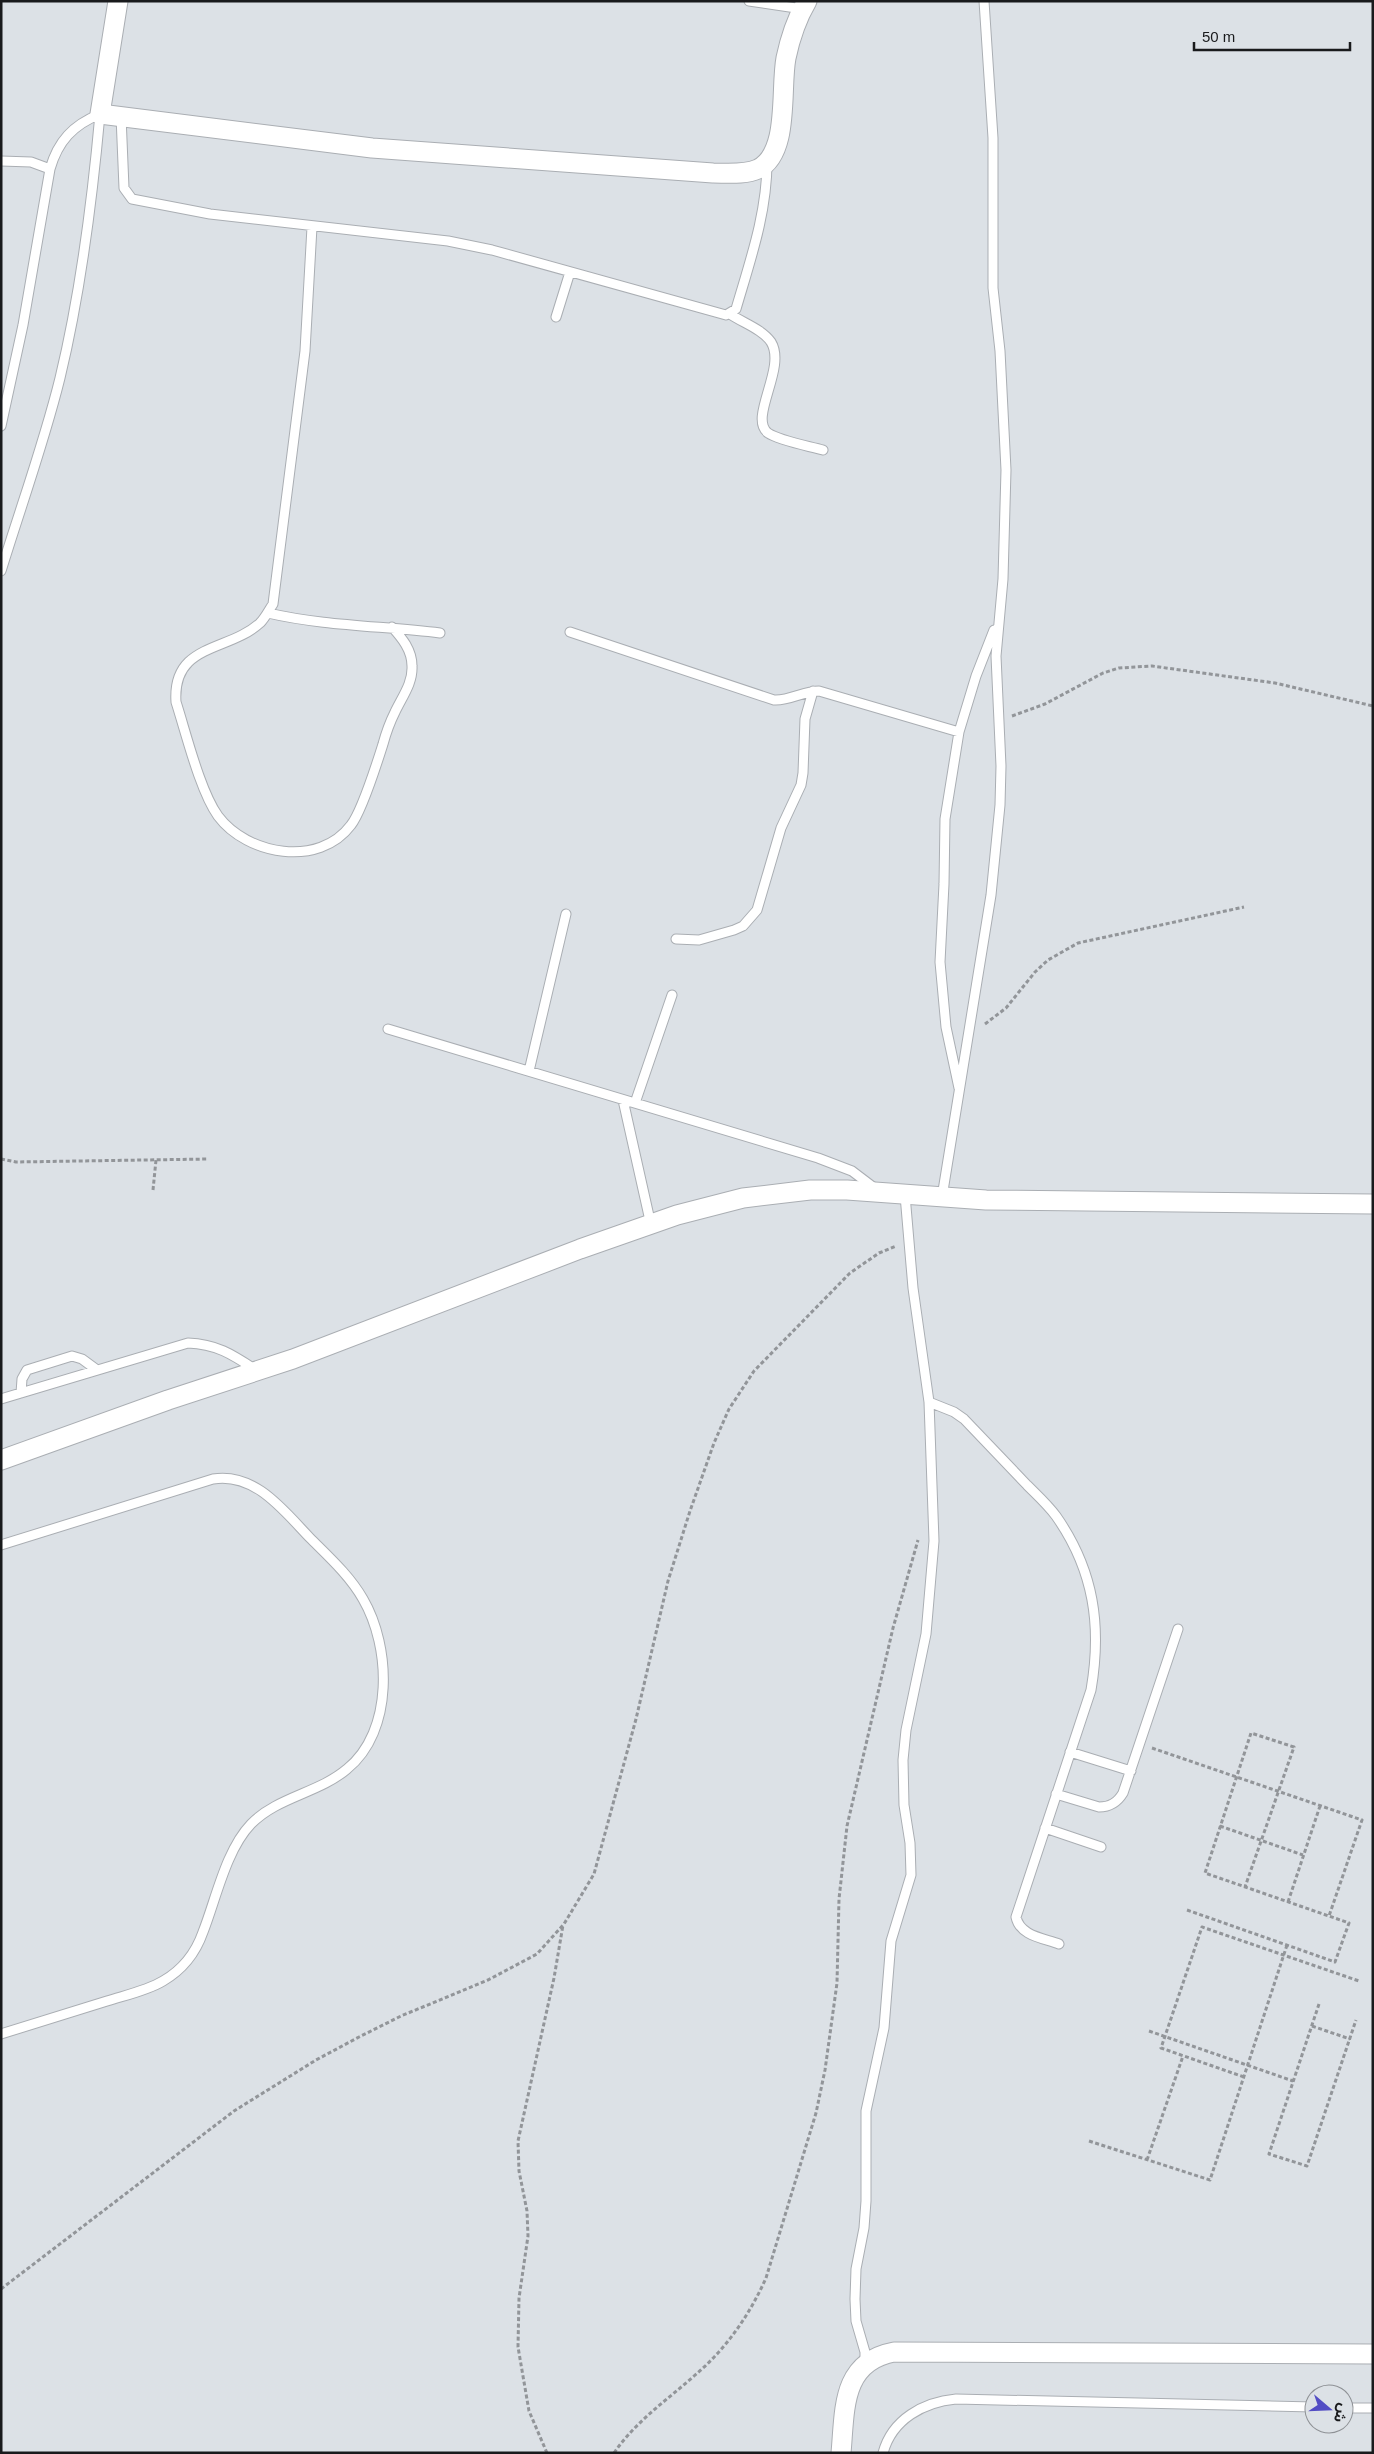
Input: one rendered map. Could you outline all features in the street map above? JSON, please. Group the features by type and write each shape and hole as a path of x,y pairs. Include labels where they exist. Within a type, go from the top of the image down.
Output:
{"street":[{"path":"118,1 100,114 372,148 659,170 740,173 759,168 767,162 778,145 786,58 805,5"},
{"path":"1,1460 257,1371 650,1225 710,1206 776,1193 846,1190 942,1198 1373,1204"},
{"path":"841,2453 848,2390 852,2380 865,2364 874,2358 894,2352 1373,2354"}],"lane":[{"path":"749,1 805,5"},
{"path":"942,1198 997,850 1001,766 996,656 997,622 1003,579 1006,470 1000,351 993,288 993,138 984,1"},
{"path":"1,426 25,316 50,169 62,140 86,120 100,114 87,234 73,321 47,427 1,571"},
{"path":"121,116 124,188 125,193 132,199 210,214 448,242 492,250 730,314 765,335 774,350 775,367 762,418 765,429 773,435 823,450"},
{"path":"1,161 31,162 50,169"},
{"path":"730,314 736,309 760,226 767,189 767,162"},
{"path":"312,227 308,307 298,413 275,592 268,613 252,629 193,658 182,670 175,691 176,702 202,782 217,814 236,834 250,842 280,850 304,851 316,848 336,838 352,824 394,712 410,684 412,674 411,655 400,636 392,627"},
{"path":"556,317 570,272"},
{"path":"268,613 315,622 392,627 440,633"},
{"path":"960,1092 946,1027 940,940 944,884 945,819 959,732 976,676 997,622"},
{"path":"570,632 774,700 788,699 813,691 959,732"},
{"path":"676,939 699,940 734,930 743,926 757,910 781,828 800,785 803,773 805,719 813,691"},
{"path":"529,1071 566,914"},
{"path":"635,1103 672,995"},
{"path":"388,1029 835,1164 852,1171 881,1193"},
{"path":"623,1100 650,1225"},
{"path":"865,2364 865,2352 856,2321 855,2300 856,2269 864,2228 866,2201 865,2118 870,2084 884,2028 892,1941 910,1875 910,1843 903,1790 903,1760 906,1730 924,1642 931,1588 934,1541 929,1402 908,1242 905,1195"},
{"path":"1,1399 188,1343 214,1346 227,1350 257,1371"},
{"path":"21,1393 22,1379 27,1370 66,1356 82,1359 97,1370"},
{"path":"929,1402 943,1406 964,1419 1055,1514 1071,1540 1084,1568 1093,1597 1097,1628 1097,1658 1092,1690 1016,1917 1017,1924 1026,1932 1059,1944"},
{"path":"1,1544 213,1479 223,1477 243,1480 260,1490 285,1513 355,1586 368,1610 378,1636 382,1672 381,1702 377,1720 361,1754 349,1768 333,1780 273,1807 252,1823 244,1832 232,1855 202,1936 186,1961 176,1972 150,1988 1,2034"},
{"path":"1056,1794 1092,1806 1107,1807 1119,1800 1131,1771 1178,1630"},
{"path":"1070,1752 1131,1771"},
{"path":"1045,1828 1101,1847"},
{"path":"883,2453 891,2435 912,2413 926,2405 956,2399 1304,2407"},
{"path":"1354,2408 1373,2408"}],"path":[{"path":"999,719 1045,704 1103,673 1136,666 1152,666 1275,683 1373,706"},
{"path":"969,1033 994,1018 1016,997 1035,972 1048,960 1070,947 1095,938 1244,907"},
{"path":"1,1159 16,1162 208,1159"},
{"path":"153,1190 156,1160"},
{"path":"1,2289 234,2111 308,2065 359,2037 401,2016 488,1980 537,1954 564,1924 594,1874 636,1719 668,1581 693,1502 714,1443 729,1409 754,1370 850,1273 879,1253 908,1242"},
{"path":"614,2453 638,2423 693,2378 726,2345 755,2302 766,2278 816,2113 824,2079 837,1984 839,1899 847,1826 893,1628 921,1532"},
{"path":"1187,1910 1334,1962 1348,1923 1329,1916 1288,1902 1245,1887 1205,1873 1251,1733 1294,1747 1245,1887"},
{"path":"1140,1744 1362,1820 1329,1916"},
{"path":"1288,1902 1320,1806"},
{"path":"1220,1826 1304,1855"},
{"path":"547,2453 529,2411 518,2347 519,2298 528,2236 518,2148 520,2126 554,1978 564,1924"},
{"path":"1244,2077 1161,2048 1202,1927 1359,1981"},
{"path":"1089,2141 1210,2180 1287,1945"},
{"path":"1319,2004 1269,2154 1307,2166 1356,2020"},
{"path":"1312,2026 1350,2039"},
{"path":"1148,2031 1294,2081"},
{"path":"1147,2160 1183,2056"}]}
